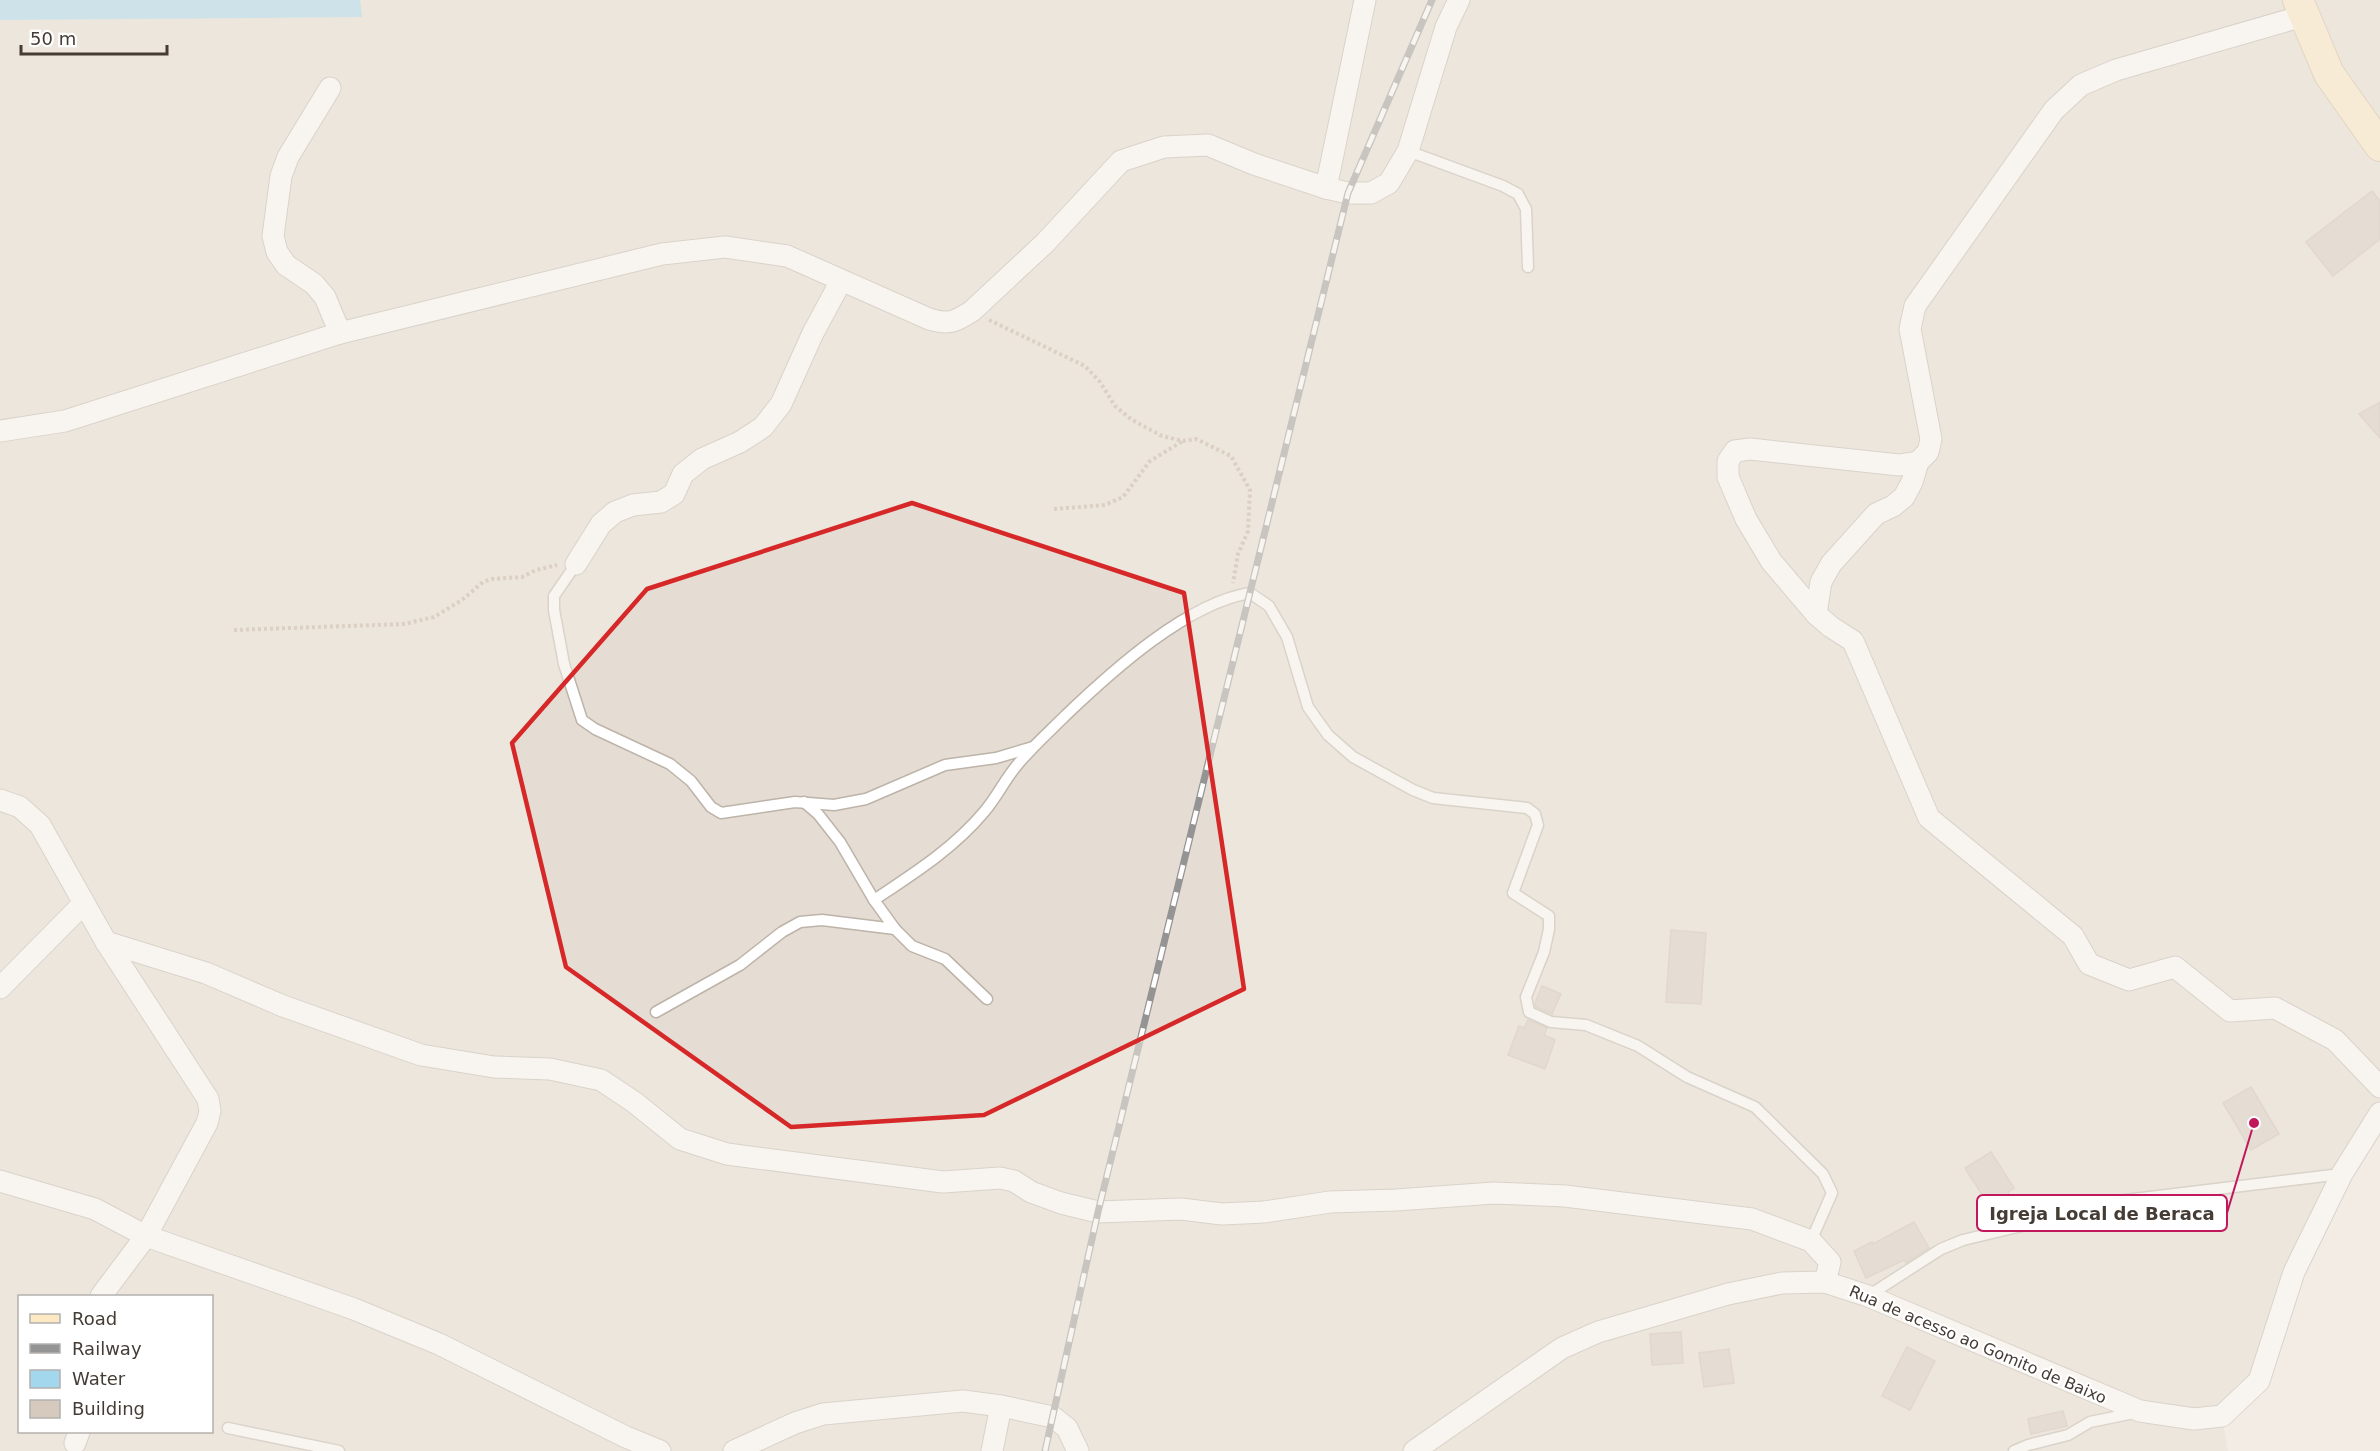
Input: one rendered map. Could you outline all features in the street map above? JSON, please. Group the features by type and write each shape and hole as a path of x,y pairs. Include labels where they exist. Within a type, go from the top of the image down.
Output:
{"street":[{"path":"1326,188 1365,0"},
{"path":"0,431 65,421 340,333 662,254 725,247 787,256 945,324 960,319 972,311 1045,243 1121,161 1164,147 1208,145 1254,164 1348,193 1371,193 1389,183 1408,151 1446,27 1459,0"},
{"path":"1816,614 1821,582 1832,564 1876,514 1893,506 1904,496 1912,482 1918,462 1928,452 1931,439 1910,329 1915,306 2054,110 2081,85 2116,70 2300,8 2329,74 2376,133"},
{"path":"330,88 288,157 281,176 273,236 277,252 286,265 314,284 325,297 340,333"},
{"path":"576,564 602,524 615,512 633,505 661,502 674,494 683,474 702,459 740,442 763,427 781,405 813,333 841,280"},
{"path":"1918,462 1899,465 1750,449 1736,451 1728,460 1728,477 1770,561 1816,614 1853,641 1929,818 2073,936 2089,964 2128,980 2175,967 2230,1011 2275,1008 2335,1040 2380,1087"},
{"path":"0,800 20,807 40,825 106,942 208,1100 210,1111 207,1123 146,1236 102,1295"},
{"path":"0,988 83,903"},
{"path":"106,942 206,973 283,1006 421,1055 494,1067 550,1069 601,1080 680,1138 727,1154 943,1182 1000,1178 1014,1181 1031,1192 1061,1203 1098,1212 1182,1209 1222,1214 1264,1212 1330,1202 1494,1193 1565,1196 1752,1219 1811,1241 1830,1262 1826,1282"},
{"path":"2342,1174 2380,1113"},
{"name":"Rua de acesso ao Gomito de Baixo","path":"1414,1451 1562,1348 1599,1332 1728,1294 1782,1283 1826,1282 1868,1296 2140,1412 2194,1419 2222,1416 2259,1381 2294,1272 2342,1174"},
{"path":"0,1182 95,1209 146,1236 354,1309 439,1344 620,1444 660,1451"},
{"path":"734,1451 795,1423 823,1414 963,1401 1053,1417 1067,1428 1077,1450"},
{"path":"992,1451 1001,1406"}],"lane":[{"path":"1408,151 1503,186 1518,194 1526,209 1528,267"},
{"path":"576,564 560,584 554,596 554,610 564,664 582,720 595,729 670,764 691,781 711,807 722,813 803,802 834,805 866,799 945,765 996,758 1033,747"},
{"path":"874,900 937,858 984,812 1017,765 1033,747 1099,683 1149,643 1201,612 1232,596 1250,593 1269,606 1287,638 1308,707 1328,735 1353,757 1432,798 1527,808 1535,814 1538,825 1512,892 1548,916 1549,929 1544,952 1526,998 1529,1012 1551,1022 1586,1025 1638,1046 1687,1077 1755,1107 1823,1174 1832,1193 1811,1241"},
{"path":"803,802 818,814 840,842 874,900 895,929 912,945 945,959 987,999"},
{"path":"656,1012 740,965 782,932 800,922 822,920 895,929"},
{"path":"1868,1296 1941,1249 1963,1240 2026,1225 2063,1210 2125,1200 2342,1174"},
{"path":"2014,1451 2068,1435 2090,1422 2140,1412"},
{"path":"228,1428 339,1451"}],"path":[{"path":"972,311 1085,366 1100,382 1115,406 1132,420 1162,436 1183,441 1196,439 1231,456 1250,490 1248,531 1238,554 1232,596"},
{"path":"1054,509 1105,505 1123,497 1150,461 1183,441"},
{"path":"234,630 404,624 434,616 462,600 483,582 492,579 522,577 552,565 576,564"}],"highlighted area":[{"path":"912,503 1184,593 1244,989 984,1115 791,1127 566,967 512,743 647,589"}],"shaded area":[{"path":"0,0 2380,0 2380,1113 2342,1174 2259,1381 2222,1416 2228,1451 0,1451"}],"water":[{"path":"0,0 360,0 362,17 0,20"}],"building":[{"path":"2372,191 2380,201 2380,239 2333,276 2306,242"},
{"path":"2380,402 2380,438 2359,414"},
{"path":"1671,930 1706,933 1701,1004 1666,1002"},
{"path":"1542,986 1561,994 1552,1014 1536,1007 1535,1003"},
{"path":"1528,1020 1547,1028 1544,1035 1555,1040 1545,1069 1508,1055 1519,1026 1524,1028"},
{"path":"2251,1087 2279,1134 2251,1150 2223,1103"},
{"path":"1991,1152 2014,1188 2008,1192 2023,1215 2015,1220 2000,1223 1965,1168"},
{"path":"1914,1222 1929,1248 1906,1263 1904,1260 1866,1278 1854,1251 1872,1242 1873,1244"},
{"path":"1681,1332 1683,1363 1652,1365 1650,1334"},
{"path":"1907,1347 1935,1361 1910,1410 1882,1396"},
{"path":"1729,1349 1734,1383 1704,1387 1699,1353"},
{"path":"2063,1411 2067,1426 2031,1434 2028,1419"}],"railway":[{"path":"1045,1451 1098,1212 1348,193 1432,0"}],"place":[{"name":"Igreja Local de Beraca","path":"2254,1123"}]}
